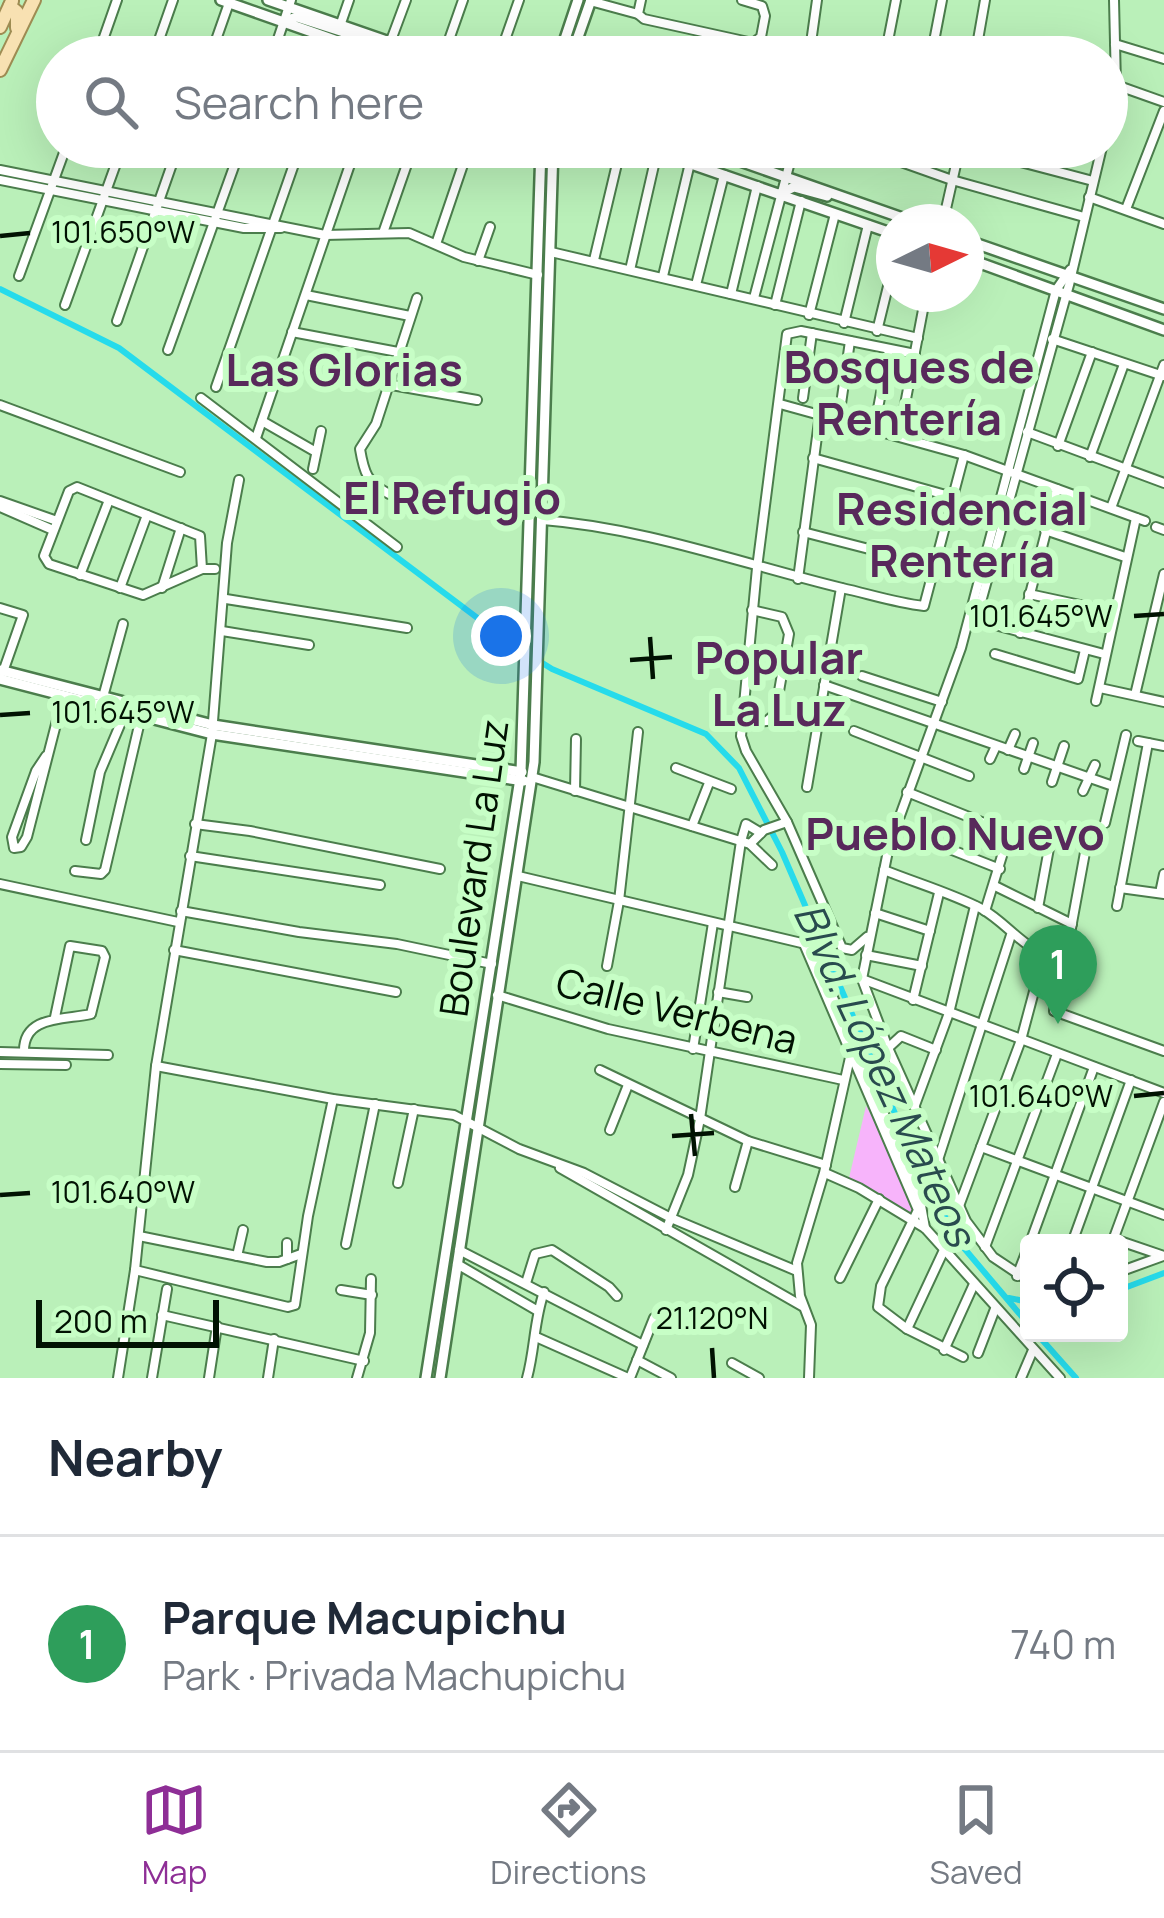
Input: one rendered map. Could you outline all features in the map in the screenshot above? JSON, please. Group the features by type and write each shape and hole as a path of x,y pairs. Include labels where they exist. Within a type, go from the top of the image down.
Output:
{"main road":[{"path":"0,70 34,0"},
{"path":"268,0 290,4 368,36"},
{"path":"566,36 578,0"},
{"path":"578,36 590,0"},
{"path":"225,2 324,36"},
{"path":"11,3 18,16 17,35"},
{"path":"0,27 11,3"},
{"path":"284,21 297,17 346,35 368,36"},
{"name":"Boulevard La Luz","path":"440,1378 518,876 528,778 532,692 527,644 541,168"},
{"name":"Boulevard La Luz","path":"532,692 539,669 553,168"},
{"path":"704,168 876,228"},
{"path":"758,168 876,209"},
{"path":"781,194 794,188 817,196 832,194"},
{"path":"984,245 1164,309"},
{"path":"984,265 1164,330"},
{"path":"1060,289 1069,273"},
{"path":"1,675 212,729"},
{"path":"41,687 141,717 528,778"},
{"name":"Boulevard La Luz","path":"426,1378 492,964 528,778"}],"street":[{"path":"104,36 117,0"},
{"path":"161,36 173,0"},
{"path":"340,26 349,0"},
{"path":"393,36 406,0"},
{"path":"450,36 463,0"},
{"path":"506,36 519,0"},
{"path":"590,0 720,36"},
{"path":"641,0 641,16"},
{"path":"742,0 762,6 761,36"},
{"path":"812,36 818,0"},
{"path":"889,36 896,0"},
{"path":"933,36 942,0"},
{"path":"979,36 985,0"},
{"path":"1114,0 1115,36"},
{"path":"216,36 225,2"},
{"path":"279,36 290,4"},
{"path":"1128,48 1164,59"},
{"path":"1126,209 1164,106 1128,90"},
{"path":"19,275 58,168"},
{"path":"65,305 115,168"},
{"path":"117,321 171,168"},
{"path":"168,350 234,168"},
{"path":"215,387 293,168"},
{"path":"256,438 349,168"},
{"path":"382,233 405,168"},
{"path":"436,244 462,168"},
{"path":"594,260 616,168"},
{"path":"630,270 653,168"},
{"path":"663,276 689,168"},
{"path":"754,298 789,168"},
{"path":"918,168 1084,217"},
{"path":"947,204 956,168"},
{"path":"1041,168 1093,182"},
{"path":"1069,273 1097,168"},
{"path":"0,170 52,185"},
{"path":"696,285 724,175"},
{"path":"0,180 52,185 325,235 409,233 478,261 538,274"},
{"path":"731,294 757,186"},
{"path":"1089,197 1163,221"},
{"path":"775,304 800,202"},
{"path":"809,315 835,214"},
{"path":"844,323 868,225"},
{"path":"478,261 490,227"},
{"path":"551,252 918,338"},
{"path":"1011,471 1027,432 1060,289"},
{"path":"1020,1277 985,1248 959,1207 862,979 894,827 972,619 1060,289"},
{"path":"306,295 410,316"},
{"path":"389,494 370,484 359,449 376,424 417,298"},
{"path":"788,308 742,723 746,752 820,894 842,948 852,950 870,934"},
{"path":"878,331 882,312"},
{"path":"899,436 923,312"},
{"path":"906,314 922,317"},
{"path":"292,332 398,352"},
{"path":"788,335 812,333 915,354"},
{"path":"803,398 812,333"},
{"path":"1052,339 1163,372 1111,508"},
{"path":"841,404 850,341"},
{"path":"876,419 889,350"},
{"path":"1058,446 1092,352"},
{"path":"1090,457 1124,364"},
{"path":"386,384 477,400"},
{"path":"201,398 397,547"},
{"path":"780,404 964,455 1140,519 1125,557 1096,701"},
{"path":"0,405 180,472"},
{"path":"798,579 820,414"},
{"path":"262,421 316,452"},
{"path":"313,469 320,431"},
{"path":"1027,432 1163,479"},
{"path":"543,520 658,538 798,579 924,606 964,455"},
{"path":"813,458 952,496"},
{"path":"118,1378 135,1270 156,1066 212,729 226,599 226,552 239,480"},
{"path":"202,569 201,537 72,488 45,559 143,595 202,569 215,568"},
{"path":"1020,634 1057,489"},
{"path":"80,575 110,500"},
{"path":"0,504 55,526"},
{"path":"120,588 147,515"},
{"path":"161,589 181,527"},
{"path":"1045,530 1125,557"},
{"path":"803,532 934,566"},
{"path":"1135,695 1164,574"},
{"path":"807,787 842,588"},
{"path":"1029,594 1113,612"},
{"path":"226,599 407,628"},
{"path":"0,608 23,615 1,675"},
{"path":"742,723 767,721 775,714 789,634 782,617 752,610"},
{"path":"972,619 1104,654"},
{"path":"102,699 123,624"},
{"path":"221,631 309,645"},
{"path":"994,654 1078,679 1085,650"},
{"path":"862,676 942,702"},
{"path":"824,685 1113,786"},
{"path":"1100,688 1164,702"},
{"path":"46,756 12,837 14,848 21,847 27,837 63,697"},
{"path":"86,840 100,772 125,713"},
{"path":"75,871 101,874 106,870 141,717"},
{"path":"854,731 969,776"},
{"path":"607,966 638,732"},
{"path":"1008,751 1015,734"},
{"path":"1106,823 1126,735"},
{"path":"574,791 576,739"},
{"path":"1117,906 1143,742 1164,746"},
{"path":"1024,769 1033,743"},
{"path":"990,759 995,746"},
{"path":"1052,782 1064,746"},
{"path":"1083,791 1095,765"},
{"path":"676,769 731,789"},
{"path":"528,778 745,842 772,865"},
{"path":"692,826 709,782"},
{"path":"907,792 1005,829 1010,836 995,886 980,908 949,1013 914,1106"},
{"path":"745,842 784,822"},
{"path":"195,824 440,869"},
{"path":"666,1230 688,1174 700,1119 746,824 763,832"},
{"path":"894,827 1000,869"},
{"path":"1038,908 1052,832"},
{"path":"884,870 980,908 1044,954 1061,958 1067,950 1085,847"},
{"path":"190,856 380,885"},
{"path":"1120,888 1162,894 1164,874"},
{"path":"518,876 807,944 918,1210 881,1286 880,1313 963,1357"},
{"path":"0,884 179,916 397,944 492,964"},
{"path":"995,886 1072,923"},
{"path":"913,1000 939,892"},
{"path":"874,913 930,931"},
{"path":"694,1048 712,923"},
{"path":"938,1162 1012,934"},
{"path":"29,1052 25,1036 55,1016 91,1014 102,951 74,945 68,949 55,1016"},
{"path":"174,950 396,992"},
{"path":"959,1207 1021,1040 1044,954"},
{"path":"866,955 922,966"},
{"path":"862,979 1164,1093"},
{"path":"718,992 747,997"},
{"path":"1055,994 1054,1011 1164,1051"},
{"name":"Calle Verbena","path":"497,995 608,1029 843,1080"},
{"path":"889,1048 901,1036 936,1050"},
{"path":"822,1378 809,1374 812,1325 803,1307 797,1271 852,1049"},
{"path":"852,1049 919,1194 925,1228"},
{"path":"0,1052 108,1055"},
{"path":"11,1052 5,1064 66,1065"},
{"path":"985,1248 1058,1054"},
{"path":"156,1066 466,1120 478,1130 797,1271"},
{"path":"1033,1234 1094,1067"},
{"path":"600,1070 748,1141 825,1169 925,1228 1060,1378"},
{"path":"1075,1234 1131,1080"},
{"path":"610,1130 628,1085"},
{"path":"135,1270 288,1307 296,1302 333,1099"},
{"path":"1116,1234 1164,1102"},
{"path":"346,1244 374,1104"},
{"path":"398,1183 414,1109"},
{"path":"735,1187 748,1141"},
{"path":"981,1147 1164,1214"},
{"path":"548,1161 803,1307"},
{"path":"840,1278 879,1199"},
{"path":"237,1256 243,1230"},
{"path":"139,1236 274,1262 302,1255"},
{"path":"286,1259 287,1243"},
{"path":"1128,1245 1164,1256"},
{"path":"459,1250 643,1345"},
{"path":"526,1283 535,1254 552,1250 617,1296"},
{"path":"907,1329 944,1250"},
{"path":"1128,1269 1164,1256"},
{"path":"457,1264 538,1311"},
{"path":"1017,1276 1020,1268"},
{"path":"357,1378 364,1361 371,1279"},
{"path":"944,1349 974,1284"},
{"path":"152,1378 167,1288"},
{"path":"341,1290 372,1295"},
{"path":"531,1376 544,1292"},
{"path":"978,1353 994,1309"},
{"path":"163,1315 364,1361"},
{"path":"536,1337 629,1378 653,1318"},
{"path":"209,1378 217,1326"},
{"path":"268,1378 274,1339"},
{"path":"1021,1378 1034,1350"},
{"path":"637,1360 671,1378"},
{"path":"732,1364 759,1378"}],"shaded area":[{"path":"866,1106 894,1156 917,1216 849,1178"}],"waterway":[{"name":"Blvd. López Mateos","path":"0,289 119,348 512,644 552,669 706,734 739,768 782,852 919,1169 958,1241 1020,1314"},
{"path":"1128,1287 1164,1273"},
{"path":"1009,1298 1020,1300"},
{"name":"Blvd. López Mateos","path":"1044,1342 1076,1378"}],"place":[{"name":"Parque Macupichu","path":"1058,1024"}],"district":[{"name":"Las Glorias","path":"344,369"},
{"name":"Bosques de Rentería","path":"909,392"},
{"name":"El Refugio","path":"452,497"},
{"name":"Residencial Rentería","path":"962,534"},
{"name":"Popular La Luz","path":"779,683"},
{"name":"Pueblo Nuevo","path":"955,833"}]}
